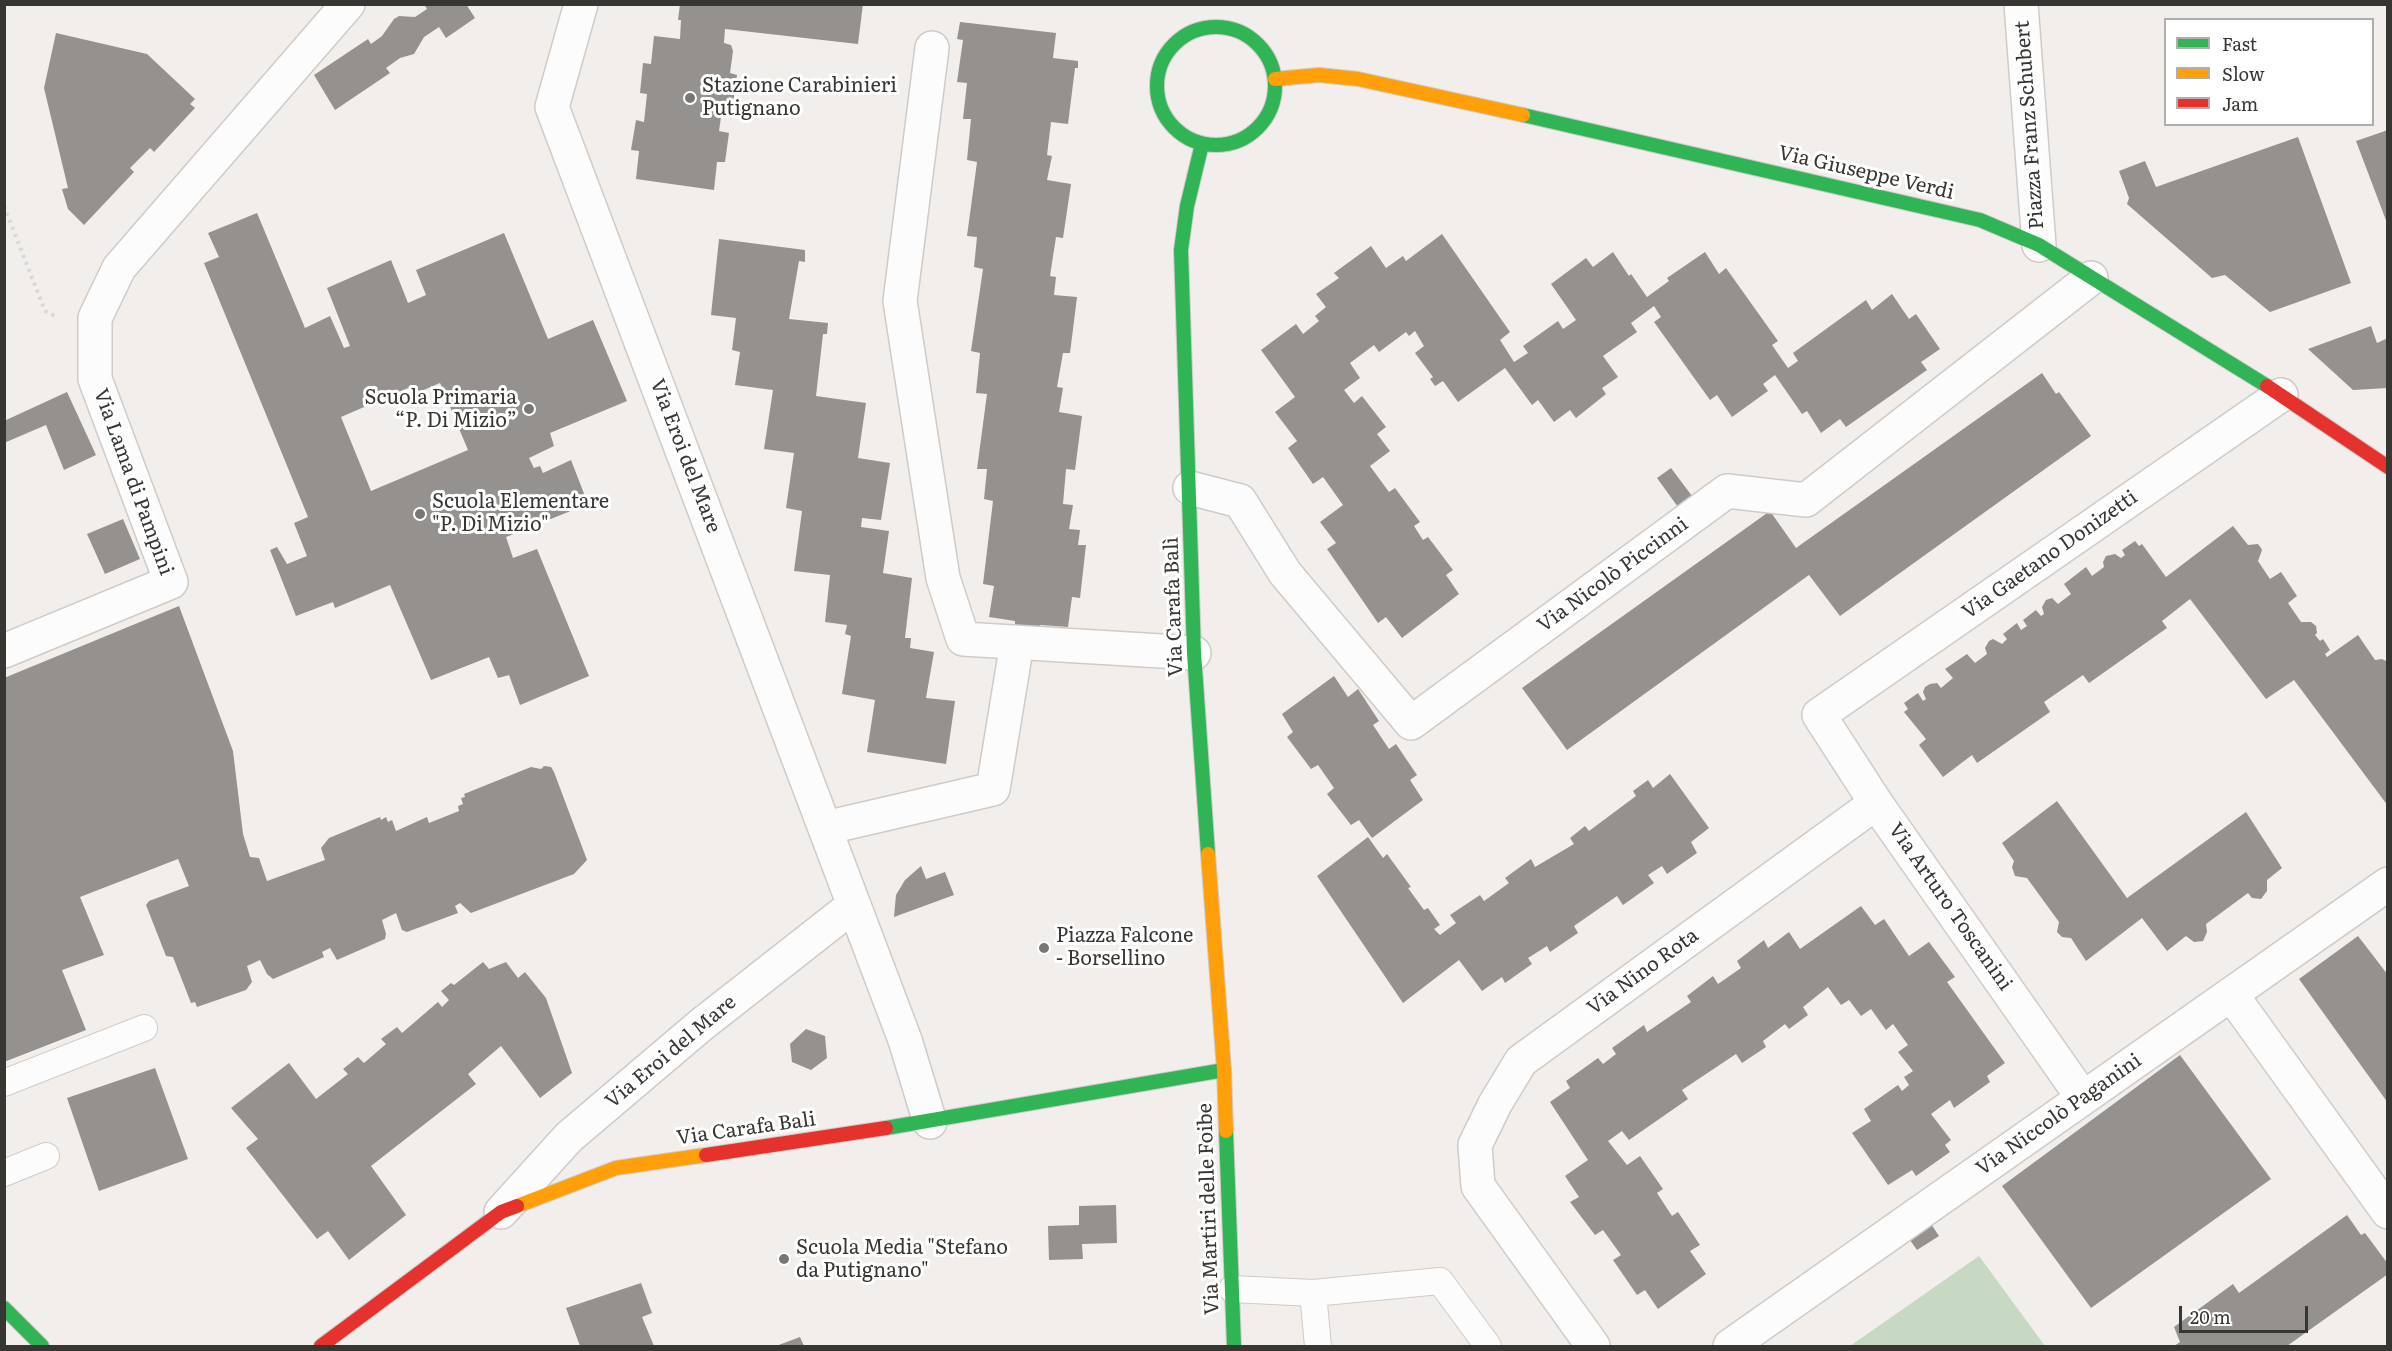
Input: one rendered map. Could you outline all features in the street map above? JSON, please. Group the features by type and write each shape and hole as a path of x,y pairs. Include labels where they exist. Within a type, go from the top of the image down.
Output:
{"main road":[{"path":"1194,26 1225,27 1253,40 1272,64 1275,79 1275,95 1271,111 1262,125 1249,136 1235,143 1219,146 1202,144 1186,138 1173,128 1158,98 1156,81 1160,65 1168,50 1194,26"},
{"name":"Via Giuseppe Verdi","path":"1275,79 1319,75 1358,79 1980,220 2039,245 2281,394 2388,467"},
{"name":"Via Carafa Balì","path":"1202,144 1187,206 1181,250 1194,653 1224,1070"},
{"name":"Via Carafa Bali","path":"321,1347 501,1212 616,1168 930,1122 1224,1070"},
{"name":"Via Martiri delle Foibe","path":"1224,1070 1233,1347"},
{"path":"4,1308 42,1347"}],"street":[{"name":"Via Lama di Pampini","path":"4,651 171,582 95,379 95,318 119,268 348,4"},
{"name":"Via Eroi del Mare","path":"581,4 552,107 905,1040 930,1122"},
{"name":"Piazza Franz Schubert","path":"2021,4 2039,245"},
{"path":"932,48 900,301 943,578 963,639 1194,653"},
{"name":"Via Nicolò Piccinni","path":"1190,488 1240,501 1285,573 1411,723 1727,491 1806,500 2091,278"},
{"name":"Via Gaetano Donizetti","path":"1819,715 2281,394"},
{"path":"825,828 993,789 1017,643"},
{"name":"Via Arturo Toscanini","path":"1819,715 1876,802 2083,1098"},
{"name":"Via Nino Rota","path":"1593,1347 1478,1185 1475,1145 1495,1104 1521,1061 1876,802"},
{"name":"Via Niccolò Paganini","path":"1730,1347 2388,884"},
{"name":"Via Eroi del Mare","path":"501,1212 569,1137 701,1025 854,905"},
{"path":"2231,994 2388,1212"}],"lane":[{"path":"4,1083 144,1028"},
{"path":"4,1173 46,1156"},
{"path":"1232,1289 1313,1293 1440,1281 1488,1347"},
{"path":"1313,1293 1318,1347"}],"path":[{"path":"4,206 45,311 95,336"}],"green space":[{"path":"1979,1256 2045,1346 1850,1346"}],"building":[{"path":"424,4 466,4 475,18 446,38 439,27 424,37 414,54 400,58 386,68 390,73 335,110 314,75 368,39 371,44 382,36 394,19 399,16 415,17 427,9"},
{"name":"Stazione Carabinieri Putignano","path":"680,4 863,4 858,44 725,29 724,43 731,45 733,51 730,73 737,75 733,104 723,103 719,131 729,133 725,162 717,162 714,190 636,179 639,151 631,150 636,120 644,122 647,94 640,93 643,63 651,64 654,36 680,39 681,20 678,20"},
{"path":"960,22 1056,33 1053,58 1078,61 1078,68 1075,68 1068,124 1051,122 1047,155 1052,156 1047,180 1071,184 1063,238 1056,237 1050,276 1056,277 1054,295 1077,297 1070,353 1063,353 1057,387 1063,388 1059,412 1082,416 1075,470 1066,469 1063,504 1073,505 1069,529 1080,530 1078,545 1086,545 1080,598 1072,597 1068,627 1040,625 1039,632 1015,629 1015,621 989,617 994,586 983,584 993,501 984,499 987,469 977,469 987,394 976,393 980,353 971,351 983,269 974,267 977,237 967,236 977,162 967,160 971,119 963,119 967,83 957,82 963,40 957,39"},
{"path":"56,33 147,54 195,99 190,104 195,108 154,152 150,148 130,168 134,172 84,225 68,209 62,189 68,188 44,88"},
{"path":"2388,130 2388,223 2387,223 2356,141"},
{"path":"2298,137 2351,283 2270,312 2225,275 2212,278 2127,204 2129,198 2119,171 2145,161 2156,187"},
{"name":"Scuola Primaria “P. Di Mizio”","path":"257,213 305,328 330,316 344,348 350,346 327,288 391,260 408,303 426,295 416,270 504,233 548,339 593,320 627,401 550,433 554,446 529,458 534,468 540,466 543,473 571,460 588,504 506,537 513,558 537,549 589,676 520,705 509,675 498,678 489,657 431,680 390,585 335,608 333,602 296,616 270,550 277,547 287,564 307,556 294,523 308,517 204,263 219,257 208,233","holes":["440,383 468,450 371,491 341,417 415,385 419,392"]},
{"path":"1442,234 1510,332 1500,340 1514,362 1528,353 1523,346 1558,321 1563,329 1576,320 1551,284 1586,258 1593,267 1613,252 1647,297 1669,281 1667,278 1705,252 1719,274 1726,268 1778,341 1772,345 1788,368 1798,361 1793,353 1866,300 1872,310 1892,294 1909,319 1916,314 1940,349 1921,362 1927,370 1846,427 1840,419 1821,433 1807,411 1802,414 1775,375 1763,384 1768,391 1732,417 1717,395 1710,400 1654,322 1661,317 1654,306 1631,323 1637,332 1603,356 1618,377 1602,388 1606,394 1576,418 1570,410 1554,422 1538,400 1532,405 1505,368 1458,402 1443,381 1435,386 1430,379 1433,377 1415,353 1424,346 1415,331 1409,336 1406,332 1379,352 1374,345 1350,363 1360,378 1344,390 1354,403 1362,396 1386,427 1377,434 1390,451 1370,466 1389,492 1395,488 1420,522 1414,526 1423,540 1428,537 1453,570 1446,575 1459,594 1402,638 1386,617 1378,623 1327,549 1336,543 1320,522 1343,505 1323,477 1313,484 1288,448 1297,441 1275,412 1295,397 1261,350 1296,324 1303,334 1319,321 1315,316 1326,307 1316,294 1339,278 1334,273 1371,246 1386,268 1403,256 1406,261"},
{"path":"719,239 805,250 805,262 799,261 789,319 828,323 827,334 823,334 816,396 866,403 858,458 890,463 881,520 862,518 861,527 889,531 883,573 912,578 905,638 911,638 910,648 934,652 926,698 955,701 946,764 867,752 875,700 842,694 851,636 845,634 847,625 825,622 830,575 794,571 802,511 786,508 794,453 764,449 773,390 735,385 740,352 732,350 736,318 711,315"},
{"path":"2371,326 2377,343 2388,338 2388,388 2353,390 2308,349"},
{"path":"2042,373 2056,394 2059,392 2091,436 1840,616 1809,575 1567,750 1522,688 1770,511 1796,548"},
{"path":"67,392 96,455 64,470 46,425 4,443 4,421"},
{"path":"1671,468 1692,496 1678,507 1657,478"},
{"path":"123,519 140,559 105,574 87,534"},
{"path":"2233,526 2248,545 2258,544 2261,548 2258,561 2270,579 2281,572 2297,596 2288,603 2301,622 2311,622 2316,626 2315,635 2320,641 2323,639 2330,650 2325,654 2327,657 2358,635 2375,660 2382,659 2388,662 2388,806 2294,680 2266,699 2190,599 2162,621 2167,628 2089,683 2083,675 2044,702 2050,712 1977,763 1972,755 1943,777 1919,745 1926,739 1904,712 1908,709 1904,703 1918,693 1923,701 1926,699 1923,692 1925,687 1937,683 1941,688 1953,678 1945,669 1967,654 1975,663 1987,654 1985,648 1989,641 1993,639 2002,644 2007,639 2003,634 2017,623 2021,630 2027,626 2023,620 2036,610 2041,616 2044,614 2042,607 2046,600 2052,598 2058,604 2071,594 2064,584 2086,567 2092,576 2104,567 2103,562 2106,556 2115,554 2121,558 2125,555 2122,550 2135,541 2139,546 2142,544 2166,577"},
{"path":"179,606 233,751 243,834 250,857 259,858 267,881 325,860 321,848 329,838 380,817 381,820 386,817 388,822 392,820 396,831 427,817 429,823 459,811 458,806 463,804 461,798 465,797 464,794 531,767 541,769 544,766 551,767 554,772 587,860 574,874 471,913 460,903 455,906 458,913 407,932 402,930 396,913 382,920 385,939 337,960 330,948 322,952 324,957 273,979 267,974 260,960 247,966 252,982 246,990 197,1007 195,1002 191,1003 173,957 166,956 146,905 149,901 189,886 178,859 80,897 104,955 62,970 86,1030 4,1062 4,678"},
{"path":"1334,676 1348,697 1358,689 1379,721 1373,725 1389,749 1396,744 1417,775 1410,780 1423,800 1372,838 1359,820 1351,825 1327,794 1334,788 1318,765 1311,769 1287,737 1293,732 1282,714"},
{"path":"1670,774 1709,828 1691,842 1697,853 1667,874 1662,866 1648,875 1654,883 1623,905 1617,896 1574,926 1578,933 1550,952 1547,946 1528,958 1532,964 1505,983 1502,977 1482,991 1459,960 1403,1003 1317,876 1368,837 1383,858 1387,854 1411,887 1408,888 1424,910 1428,908 1440,925 1434,929 1440,935 1456,923 1450,915 1480,895 1484,901 1509,883 1505,878 1531,859 1535,867 1574,844 1570,838 1585,826 1589,831 1636,796 1633,791 1648,780 1653,788"},
{"path":"2057,801 2127,898 2246,812 2282,868 2267,880 2267,891 2261,899 2252,898 2248,893 2206,924 2207,932 2203,941 2194,942 2186,936 2167,951 2142,918 2086,961 2071,938 2062,937 2057,932 2059,922 2027,878 2015,876 2012,867 2014,861 2002,843"},
{"path":"921,866 926,879 945,872 954,895 894,917 896,895 905,880"},
{"path":"1861,906 1875,925 1884,919 1909,956 1929,942 1955,977 1947,982 2005,1063 1987,1076 1990,1082 1954,1108 1950,1100 1931,1114 1951,1140 1945,1145 1950,1152 1916,1176 1912,1170 1888,1185 1852,1133 1871,1121 1864,1109 1898,1085 1902,1091 1909,1085 1904,1077 1913,1071 1898,1052 1908,1045 1893,1024 1886,1030 1871,1009 1861,1016 1849,1000 1841,1005 1828,987 1803,1007 1808,1015 1789,1029 1785,1024 1763,1041 1766,1047 1742,1063 1736,1054 1682,1090 1688,1099 1629,1140 1622,1131 1608,1141 1627,1165 1640,1156 1663,1189 1657,1193 1672,1216 1678,1212 1700,1245 1690,1251 1706,1274 1658,1309 1645,1290 1637,1295 1613,1260 1621,1255 1603,1230 1595,1235 1570,1202 1579,1197 1565,1176 1588,1160 1550,1102 1570,1088 1566,1081 1598,1058 1603,1064 1616,1054 1612,1048 1644,1025 1647,1032 1691,1002 1687,996 1713,976 1718,984 1741,968 1737,961 1764,940 1768,948 1789,932 1800,949"},
{"path":"2358,936 2388,975 2388,1103 2299,979"},
{"path":"483,962 489,969 506,962 518,978 525,972 546,998 572,1073 540,1098 501,1046 468,1074 476,1084 371,1166 406,1215 349,1260 328,1231 317,1239 246,1148 258,1139 231,1108 289,1063 316,1099 348,1074 343,1069 358,1057 364,1063 386,1044 381,1039 397,1027 402,1033 438,1002 442,1007 449,1000 441,991 451,983 454,985"},
{"path":"806,1029 825,1036 827,1058 811,1070 792,1062 790,1044"},
{"path":"2180,1055 2271,1179 2091,1308 2002,1186"},
{"path":"155,1068 188,1159 99,1191 67,1098"},
{"path":"1116,1205 1117,1243 1082,1244 1083,1259 1049,1260 1048,1226 1079,1225 1079,1206"},
{"path":"2347,1215 2361,1235 2365,1233 2388,1264 2388,1274 2287,1346 2174,1346 2180,1342 2174,1327 2233,1284 2239,1293"},
{"path":"1931,1224 1939,1236 1917,1250 1910,1240"},
{"path":"641,1283 652,1313 642,1317 654,1346 580,1346 566,1308"},
{"path":"800,1337 804,1346 776,1346"}],"traffic: fast":[{"path":"1216,27 1239,31 1258,44 1271,63 1275,86 1271,109 1258,128 1239,141 1216,145 1193,141 1174,128 1161,109 1157,86 1161,63 1174,44 1193,31 1216,27"},
{"path":"1523,115 1980,220 2039,245 2267,386"},
{"path":"1202,144 1187,206 1181,250 1194,653 1208,854"},
{"path":"886,1128 1224,1070"},
{"path":"1226,1131 1234,1346"},
{"path":"4,1308 42,1346"}],"traffic: slow":[{"path":"1275,79 1319,75 1358,79 1523,115"},
{"path":"1208,854 1224,1070 1226,1131"},
{"path":"517,1206 616,1168 706,1155"}],"traffic: jam":[{"path":"2267,386 2388,467"},
{"path":"706,1155 886,1128"},
{"path":"321,1346 501,1212 517,1206"}],"place":[{"name":"Stazione Carabinieri Putignano","path":"690,98"},
{"name":"Scuola Primaria “P. Di Mizio”","path":"529,409"},
{"name":"Scuola Elementare \"P. Di Mizio\"","path":"420,514"},
{"name":"Piazza Falcone - Borsellino","path":"1044,948"},
{"name":"Scuola Media \"Stefano da Putignano\"","path":"784,1259"}]}
